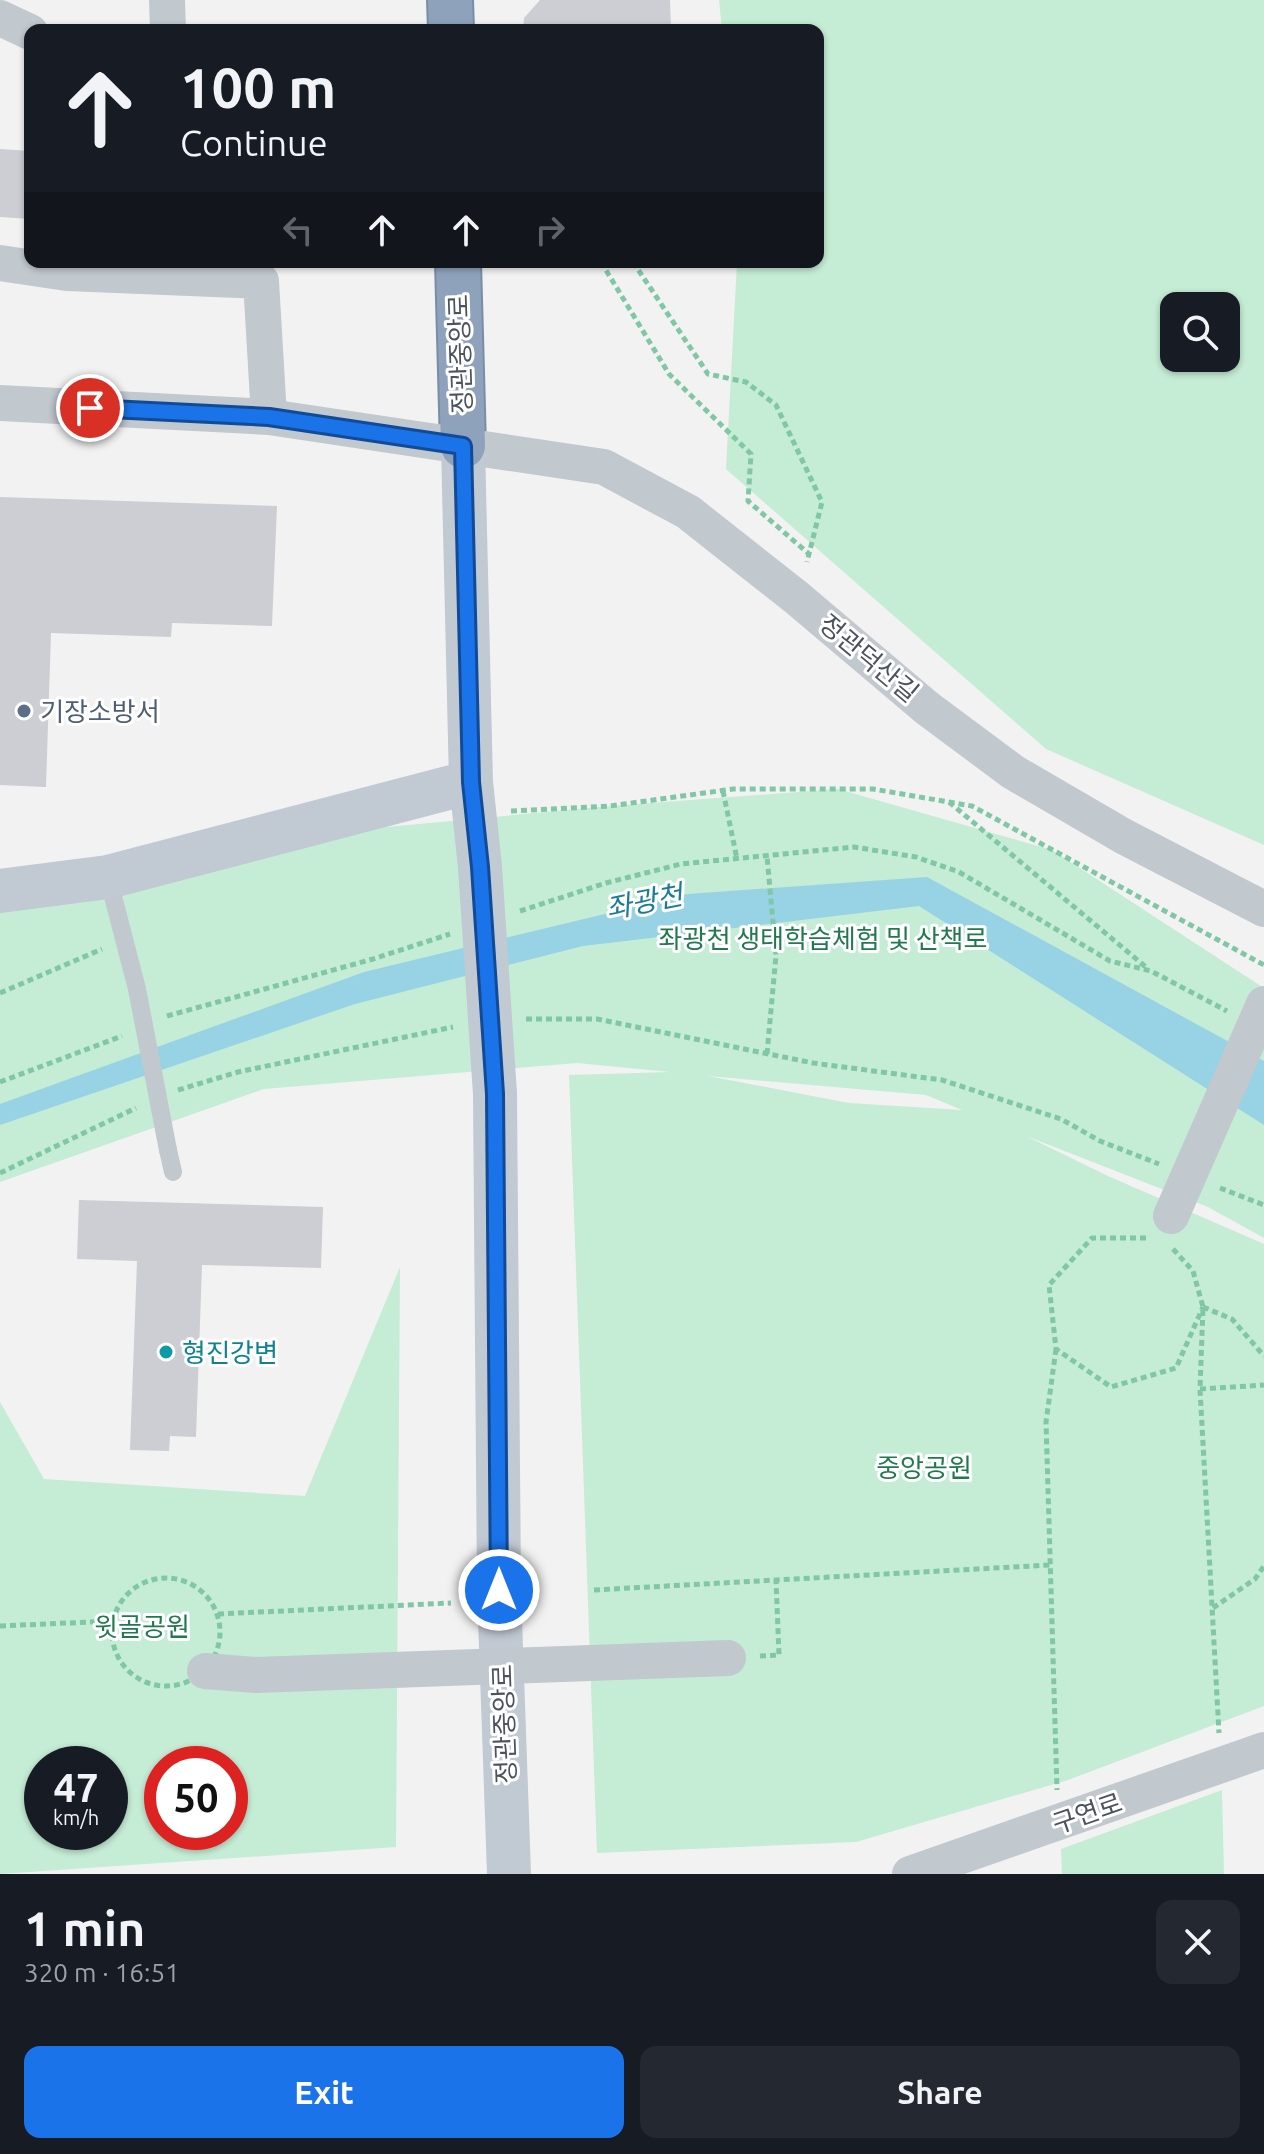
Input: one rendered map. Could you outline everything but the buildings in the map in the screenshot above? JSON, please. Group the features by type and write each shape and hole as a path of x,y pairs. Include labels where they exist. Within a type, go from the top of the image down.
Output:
{"highway":[{"path":"450,0 451,24"},
{"name":"정관중앙로","path":"458,268 463,446"}],"main road":[{"name":"정관중앙로","path":"463,446 472,798 480,867 495,1094 499,1590 509,1874"},
{"path":"0,891 108,877 472,798"}],"street":[{"path":"167,0 168,24"},
{"path":"0,18 24,29"},
{"path":"0,263 24,267"},
{"path":"34,268 67,273 261,281 269,417"},
{"name":"정관덕산길","path":"0,403 269,417 604,467 688,512 797,598 927,708 1013,772 1123,836 1264,909"},
{"path":"1165,1233 1251,1010"},
{"path":"205,1671 256,1675 728,1658"},
{"name":"구연로","path":"910,1874 1264,1750"}],"lane":[{"path":"108,877 137,989 173,1172"}],"path":[{"path":"605,268 669,374 751,454 748,501 809,554"},
{"path":"637,268 708,374 746,382 776,405 822,502 797,598"},
{"path":"472,798 610,806 723,791 873,789 972,806 1264,965"},
{"path":"723,791 737,859"},
{"path":"948,802 1151,971"},
{"path":"519,911 606,883 681,864 854,847 916,857 959,872 1110,961 1151,971 1251,1010"},
{"path":"767,856 776,955 767,1054"},
{"path":"162,1018 373,959 461,930"},
{"path":"0,993 124,939"},
{"path":"514,1019 597,1019 813,1063 942,1080 1061,1119 1100,1141 1168,1168"},
{"path":"171,1092 238,1072 457,1027"},
{"path":"0,1082 133,1031"},
{"path":"0,1173 143,1105"},
{"path":"1209,1184 1264,1205"},
{"path":"1058,1823 1046,1422 1056,1349 1049,1285 1092,1238 1165,1233 1193,1271 1203,1307 1200,1389 1221,1766"},
{"path":"1056,1349 1111,1387 1150,1376 1176,1368 1203,1307"},
{"path":"1203,1307 1232,1319 1264,1356"},
{"path":"1200,1389 1264,1385"},
{"path":"594,1590 1050,1565"},
{"path":"1212,1609 1255,1579 1264,1566"},
{"path":"155,1579 186,1581 211,1600 218,1614 220,1644 205,1671 192,1681 162,1687 147,1684 122,1665 115,1651 113,1621 118,1606 141,1584 155,1579"},
{"path":"728,1658 779,1655 776,1580"},
{"path":"218,1614 451,1603"},
{"path":"0,1626 113,1621"}],"green space":[{"path":"719,0 1264,0 1264,845 1046,749 726,469 737,268 824,268 824,24 721,24"},
{"path":"838,789 1052,850 1264,988 1264,1238 1208,1207 1026,1136 1108,1176 1264,1244 1264,1706 1068,1780 856,1842 597,1853 569,1075 670,1072 577,1063 264,1089 0,1182 0,906 376,828","holes":["708,1076 926,1095 962,1110 849,1103"]},
{"name":"윗골공원","path":"400,1267 396,1847 0,1874 0,1402 44,1479 305,1496"},
{"path":"1222,1790 1224,1874 1062,1874 1061,1849"}],"water":[{"name":"좌광천","path":"927,877 1264,1061 1264,1125 919,906 583,946 355,1004 0,1125 0,1104 364,972 688,894"}],"place":[{"name":"기장소방서","path":"24,711"},
{"name":"형진강변","path":"166,1352"}],"route":[{"path":"90,408 269,417 463,446 471,782 480,867 495,1094 499,1590"}],"park label":[{"name":"좌광천 생태학습체험 및 산책로","path":"823,938"},
{"name":"중앙공원","path":"924,1467"}]}
